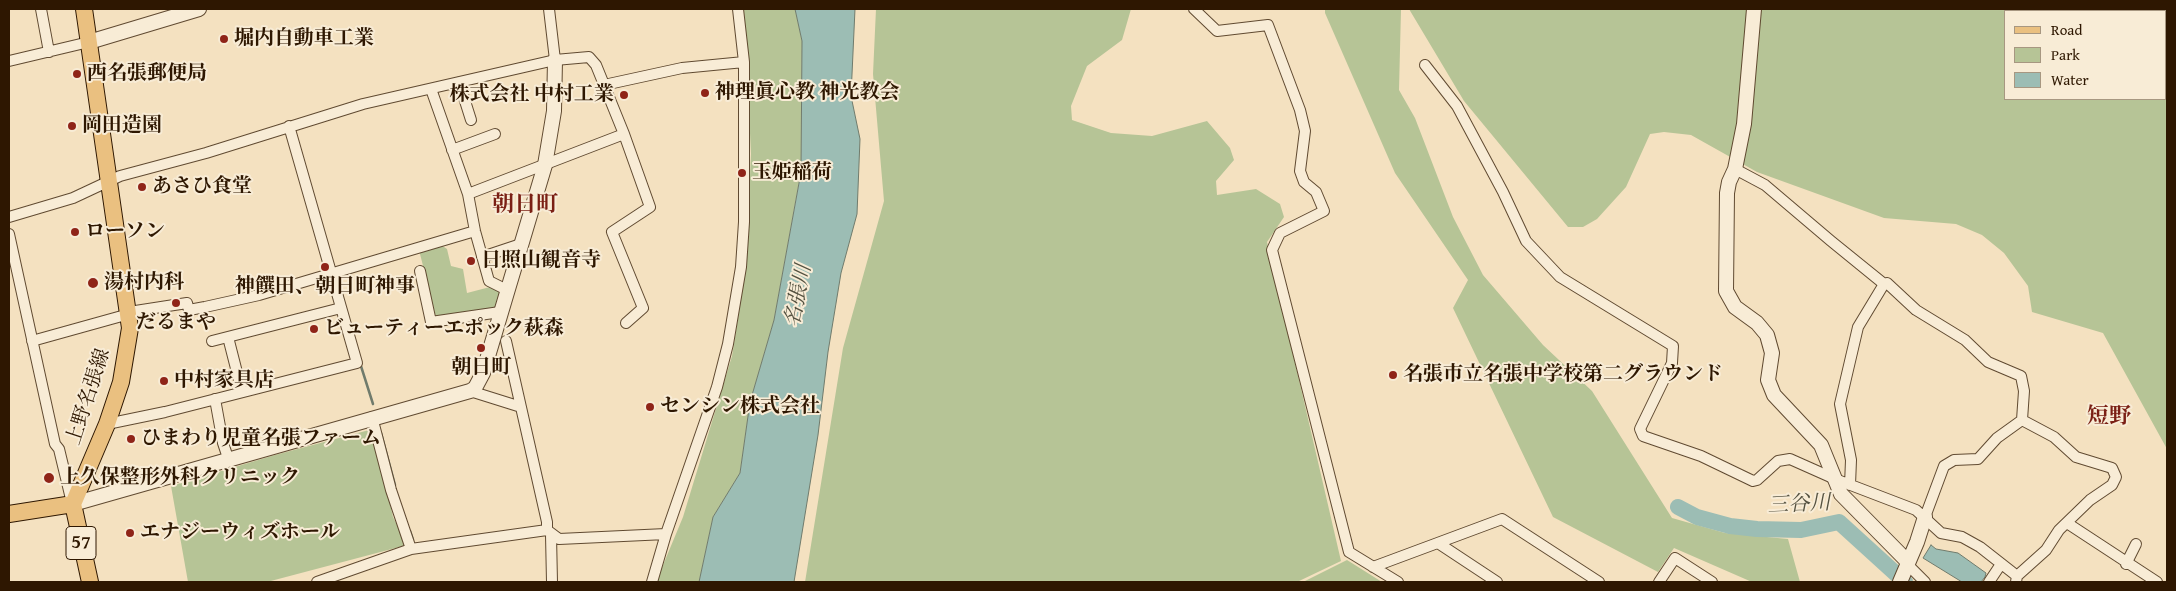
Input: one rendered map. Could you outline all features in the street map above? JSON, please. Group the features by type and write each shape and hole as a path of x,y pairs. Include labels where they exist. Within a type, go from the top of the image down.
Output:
{"main road":[{"name":"57","path":"84,9 89,42"},
{"name":"上野名張線","path":"72,504 106,424 126,358 129,313 89,42"},
{"name":"57","path":"72,504 90,582"},
{"path":"9,514 72,504"}],"street":[{"path":"41,9 49,52"},
{"path":"9,61 89,42 199,9"},
{"path":"9,234 55,444 59,450 72,504 229,461 470,391 479,382 483,373 546,165 554,111 555,60 549,9"},
{"path":"652,582 666,534 720,379 741,267 744,222 744,62 738,9"},
{"path":"1194,9 1217,31 1268,25 1304,120 1305,147 1300,171 1304,182 1316,192 1324,211 1280,233 1272,250 1349,552 1398,582"},
{"path":"1754,9 1744,124 1735,169 1729,182 1727,193 1726,292 1735,307 1757,323 1767,335 1772,353 1768,375 1770,389 1821,445 1842,494 1925,582"},
{"path":"9,217 73,198 147,167 206,153 363,104 555,60 589,57 593,60 624,134 650,207 612,232 643,308 626,323"},
{"path":"604,85 682,68 744,62"},
{"path":"1426,65 1457,106 1503,192 1526,241 1560,277 1673,346 1672,362 1640,429 1643,436 1702,456 1753,481 1757,480 1778,460 1790,460 1835,480 1892,499 1916,510 1941,533 1962,537 1980,547 2016,579 2046,550 2090,500 2112,485 2116,477 2112,468 2076,457 2054,437 2022,420"},
{"path":"459,82 471,120"},
{"path":"431,89 468,194 475,231 489,281 507,290"},
{"path":"106,424 165,412 357,363 289,126"},
{"path":"452,150 495,134"},
{"path":"468,194 624,134"},
{"path":"1735,169 1765,185 1884,284 1888,283 1916,310 1965,340 1988,362 2021,376 2024,391 2022,420 1998,438 1978,459 1954,460 1944,466 1900,582"},
{"path":"32,341 129,313 187,303 189,310 205,308 259,295 475,231"},
{"path":"482,257 521,244"},
{"path":"420,272 431,322 500,312"},
{"path":"1850,485 1851,460 1840,404 1858,327 1884,284"},
{"path":"212,342 341,308"},
{"path":"228,337 242,392"},
{"path":"506,341 547,522 552,582"},
{"path":"470,391 521,407"},
{"path":"215,399 223,443 229,461"},
{"path":"372,418 391,490 410,545"},
{"path":"1373,567 1502,519 1594,581"},
{"path":"2067,524 2126,564 2157,582"},
{"path":"317,582 336,577 410,545 549,533 559,539 666,534"},
{"path":"1438,543 1497,582"},
{"path":"2126,564 2136,544"},
{"path":"1659,582 1675,558 1712,582"},
{"path":"1989,582 2000,564"}],"green space":[{"path":"744,9 795,9 802,41 801,171 774,320 750,402 740,473 713,517 699,582 656,582 683,517 732,356 740,306 746,259 751,154"},
{"path":"876,9 1131,9 1122,40 1087,66 1071,106 1072,120 1111,133 1152,136 1207,121 1230,148 1234,160 1216,181 1217,195 1256,189 1280,204 1284,217 1267,242 1341,561 1297,582 805,582 843,348 884,201 873,74"},
{"path":"1325,9 1401,9 1399,90 1415,118 1453,217 1483,275 1543,345 1592,391 1672,518 1725,533 1788,539 1800,582 1752,582 1674,548 1658,572 1553,517 1453,308 1468,280 1395,173 1325,13"},
{"path":"1409,9 2167,9 2167,449 2103,333 2032,312 2028,286 2004,253 1982,235 1956,224 1884,218 1757,172 1691,135 1664,132 1650,134 1626,187 1597,219 1583,227 1568,227 1464,101"},
{"path":"441,245 447,249 451,266 463,269 467,293 490,287 504,294 498,310 436,317 419,250"},
{"path":"373,429 393,517 407,545 267,582 188,582 171,486 275,455"},
{"path":"1347,560 1382,582 1303,582"}],"water":[{"name":"名張川","path":"795,9 855,9 851,96 860,139 857,214 841,273 828,352 818,435 794,582 699,582 713,517 740,473 750,402 774,320 801,172 802,41"},
{"path":"1931,545 1936,549 1958,553 1986,573 1985,577 1981,582 1962,582 1923,558"}],"waterway":[{"path":"360,363 373,404"},
{"path":"381,433 395,485"},
{"name":"三谷川","path":"1678,507 1697,517 1730,526 1757,529 1801,530 1839,522 1905,582"},
{"path":"410,531 412,541"}],"place":[{"name":"堀内自動車工業","path":"224,39"},
{"name":"西名張郵便局","path":"77,74"},
{"name":"神理眞心教 神光教会","path":"705,93"},
{"name":"株式会社 中村工業","path":"624,95"},
{"name":"岡田造園","path":"72,126"},
{"name":"玉姫稲荷","path":"742,173"},
{"name":"あさひ食堂","path":"142,187"},
{"name":"ローソン","path":"75,232"},
{"name":"日照山観音寺","path":"471,261"},
{"name":"神饌田、朝日町神事","path":"325,267"},
{"name":"湯村内科","path":"93,283"},
{"name":"だるまや","path":"176,303"},
{"name":"ビューティーエポック萩森","path":"314,329"},
{"name":"朝日町","path":"481,348"},
{"name":"名張市立名張中学校第二グラウンド","path":"1393,375"},
{"name":"中村家具店","path":"164,381"},
{"name":"センシン株式会社","path":"650,407"},
{"name":"ひまわり児童名張ファーム","path":"131,439"},
{"name":"上久保整形外科クリニック","path":"49,478"},
{"name":"エナジーウィズホール","path":"130,533"}],"district":[{"name":"朝日町","path":"525,205"},
{"name":"短野","path":"2109,417"}]}
